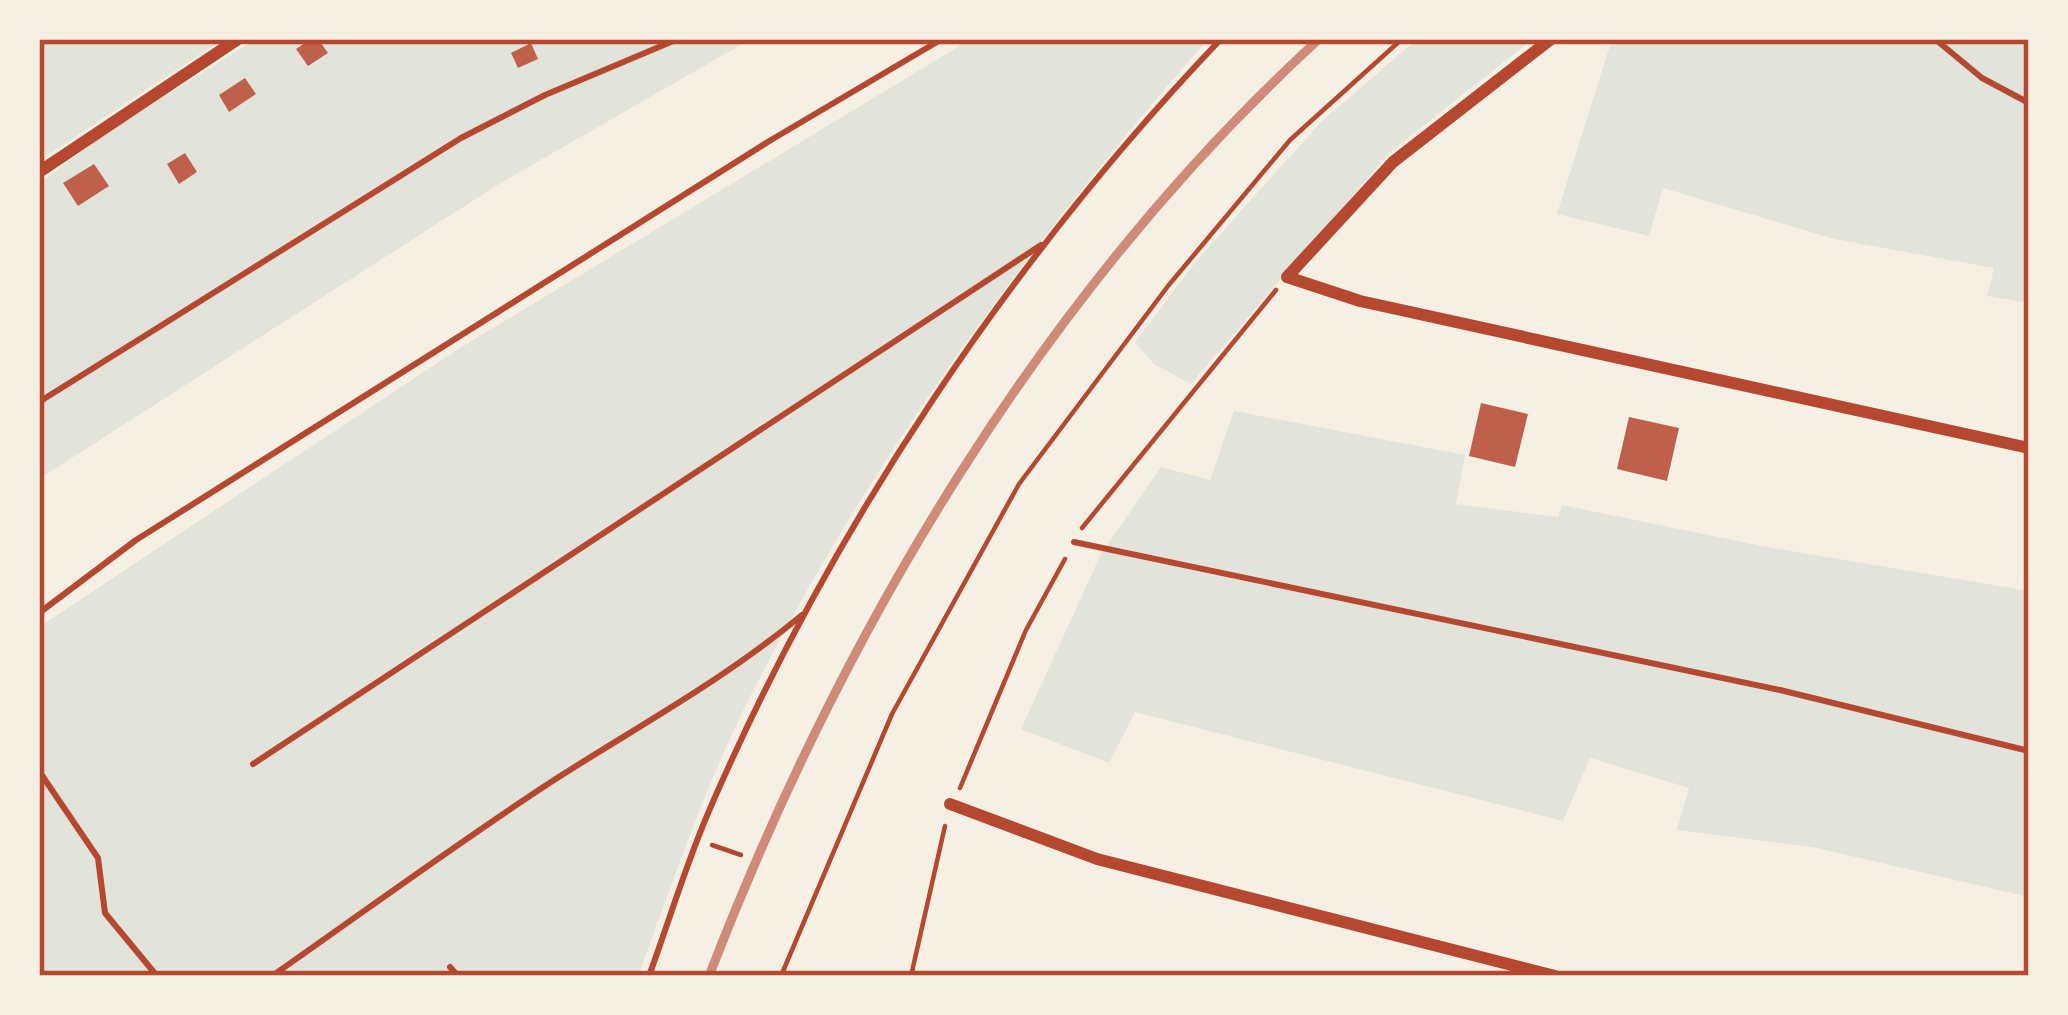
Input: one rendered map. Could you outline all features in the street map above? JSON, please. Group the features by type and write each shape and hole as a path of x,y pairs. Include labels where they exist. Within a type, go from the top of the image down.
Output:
{"street":[{"path":"39,172 238,39"},
{"path":"1551,39 1393,162 1287,277 1360,301 2029,448"},
{"path":"950,804 1097,859 1555,976"}],"lane":[{"path":"39,402 461,138 545,95 678,39"},
{"path":"39,613 136,540 771,140 941,39"},
{"path":"649,976 699,840 808,609 918,421 1051,239 1221,39"},
{"path":"1935,39 1982,78 2029,104"},
{"path":"253,764 1051,239"},
{"path":"1074,542 1780,690 2029,752"},
{"path":"272,976 445,850 637,733 708,679 728,676 808,609"},
{"path":"39,772 98,858 105,913 157,976"},
{"path":"450,967 458,976"}],"path":[{"path":"781,976 892,714 1019,484 1168,286 1290,140 1402,39"},
{"path":"911,976 950,804 1026,630 1089,516 1287,277"},
{"path":"699,840 741,855"}],"shaded area":[{"path":"41,39 223,39 39,161"},
{"path":"256,39 751,39 499,184 39,479 39,184 109,131"},
{"path":"971,39 1208,39 1013,278 841,532 727,745 638,976 39,976 39,627 460,348"},
{"path":"1417,39 1533,39 1389,153 1191,384 1154,364 1135,342 1196,261 1322,121"},
{"path":"1612,39 2029,39 2029,303 1987,296 1994,268 1834,239 1663,188 1649,236 1557,214"},
{"path":"1234,411 1465,455 1456,504 1558,517 1562,505 1762,546 2029,591 2029,897 1812,847 1677,830 1689,788 1590,758 1563,821 1135,712 1109,763 1021,729 1101,554 1161,467 1210,480"}],"building":[{"path":"318,39 328,53 308,66 296,49"},
{"path":"531,43 538,59 518,68 511,53"},
{"path":"245,78 256,94 229,112 219,95"},
{"path":"185,153 197,172 179,184 167,164"},
{"path":"94,164 109,186 78,206 63,183"},
{"path":"1481,403 1528,414 1515,467 1469,456"},
{"path":"1629,417 1679,428 1667,481 1617,469"}],"railway":[{"path":"709,976 762,846 822,719 888,594 961,472 1040,355 1126,243 1219,138 1319,39"}]}
